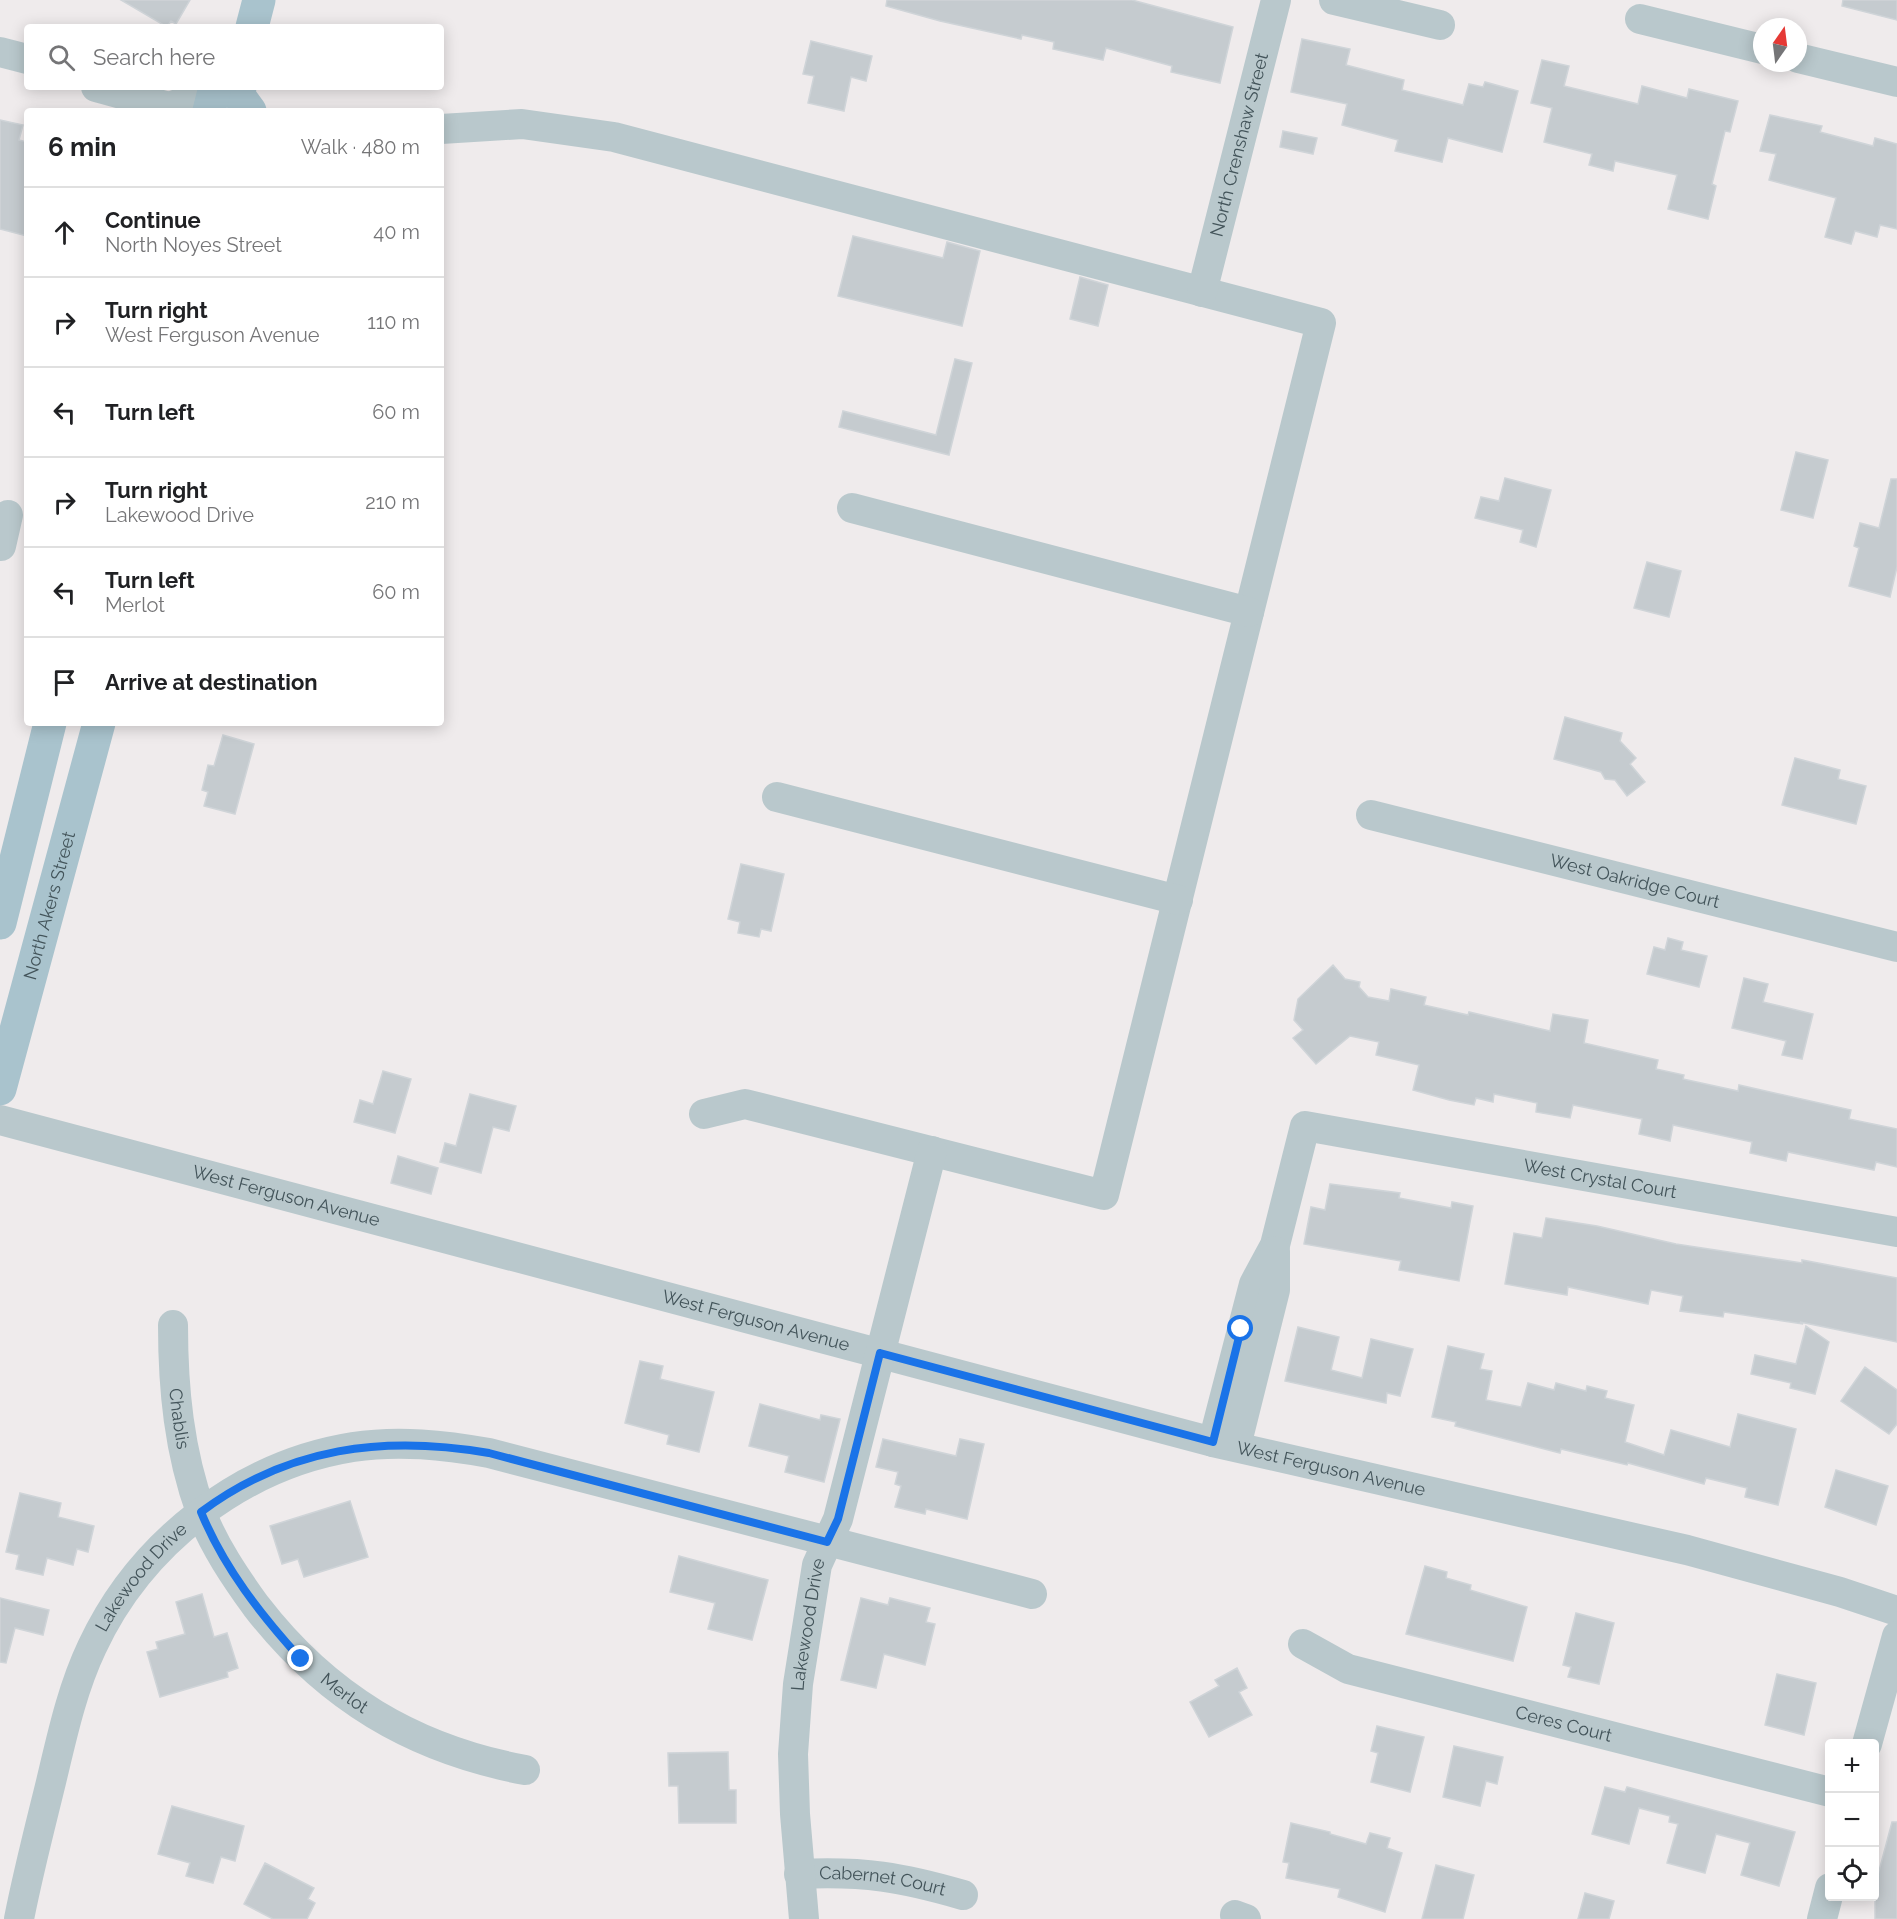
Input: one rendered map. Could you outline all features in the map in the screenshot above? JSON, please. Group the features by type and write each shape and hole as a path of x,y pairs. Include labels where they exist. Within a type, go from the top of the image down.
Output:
{"main road":[{"path":"232,24 237,0"},
{"path":"253,24 259,0"},
{"path":"274,24 280,0"},
{"path":"240,90 239,96 249,108"},
{"path":"252,108 257,90"},
{"path":"0,923 49,726"},
{"name":"North Akers Street","path":"0,1089 98,726"}],"street":[{"name":"North Crenshaw Street","path":"1202,292 1276,0"},
{"path":"1334,0 1440,25"},
{"path":"1640,19 1753,47"},
{"path":"0,52 24,58"},
{"path":"1807,60 1897,82"},
{"path":"129,92 169,107 204,100"},
{"path":"444,133 522,124 614,137 1321,323 1104,1195 745,1104 704,1114"},
{"path":"852,508 1249,612"},
{"path":"9,548 12,516"},
{"path":"777,797 1178,900"},
{"name":"West Oakridge Court","path":"1371,815 1897,947"},
{"name":"West Ferguson Avenue","path":"0,1120 1225,1444 1688,1550 1840,1592 1897,1611"},
{"name":"West Crystal Court","path":"1225,1444 1275,1290 1275,1245 1305,1126 1897,1232"},
{"path":"932,1151 838,1519 827,1542 1032,1594"},
{"name":"Chablis","path":"173,1324 173,1381 180,1435 201,1512"},
{"name":"Lakewood Drive","path":"15,1915 77,1685 92,1646 140,1571 201,1512 221,1497 266,1473 314,1456 353,1447 401,1444 444,1445 489,1453 827,1542 817,1565 798,1684 794,1754 799,1874 804,1919"},
{"name":"Merlot","path":"201,1512 212,1538 240,1584 273,1629 332,1687 374,1715 422,1741 484,1763 525,1770"},
{"path":"1868,1739 1897,1636"},
{"name":"Ceres Court","path":"1303,1644 1348,1669 1825,1791"},
{"name":"Cabernet Court","path":"799,1874 846,1872 882,1875 963,1895"},
{"path":"1822,1919 1826,1901"}],"building":[{"path":"121,0 190,0 176,24 171,21 169,24 162,24"},
{"path":"887,0 1132,0 1233,27 1220,83 1171,72 1172,66 1106,48 1103,60 1053,49 1054,42 1022,35 1021,39 940,21 886,6"},
{"path":"1843,0 1897,0 1897,20 1842,6"},
{"path":"1302,39 1350,49 1346,65 1404,80 1402,90 1463,105 1469,84 1483,87 1485,82 1518,91 1502,152 1448,138 1442,162 1395,151 1398,140 1342,125 1347,104 1291,92"},
{"path":"811,41 872,56 866,81 851,77 844,111 808,103 814,76 803,74"},
{"path":"1542,60 1569,66 1564,86 1638,104 1642,86 1687,98 1689,89 1738,101 1730,132 1725,131 1712,184 1716,186 1708,219 1668,209 1677,175 1615,161 1613,171 1589,165 1592,154 1544,142 1552,108 1531,103"},
{"path":"1770,115 1822,126 1820,132 1873,146 1875,138 1897,144 1897,229 1880,225 1877,237 1855,231 1851,244 1825,237 1836,198 1769,180 1776,154 1760,151"},
{"path":"0,120 23,125 19,140 24,141 24,235 0,229"},
{"path":"1283,131 1317,138 1313,154 1280,147"},
{"path":"853,236 943,258 947,242 980,251 962,326 838,296"},
{"path":"1080,277 1108,285 1098,326 1070,319"},
{"path":"955,359 972,363 949,455 839,427 843,411 936,435"},
{"path":"1796,452 1828,460 1813,518 1781,510"},
{"path":"1505,478 1551,490 1536,547 1520,542 1523,530 1475,518 1481,497 1499,501"},
{"path":"1891,479 1897,479 1897,567 1890,597 1849,586 1859,548 1854,546 1860,523 1879,528"},
{"path":"1647,562 1681,571 1669,617 1634,608"},
{"path":"1565,717 1622,733 1620,741 1636,758 1630,764 1645,782 1627,796 1615,780 1605,779 1601,772 1554,759"},
{"path":"223,735 254,744 235,814 204,806 208,792 202,790 208,765 214,766"},
{"path":"1795,758 1840,770 1838,779 1866,786 1856,824 1782,805"},
{"path":"741,864 784,874 771,931 761,929 759,937 738,933 740,922 728,919"},
{"path":"1668,938 1683,942 1681,950 1707,956 1699,987 1647,974 1654,947 1665,950"},
{"path":"1333,965 1345,979 1360,982 1359,987 1368,997 1389,1001 1391,989 1426,997 1424,1005 1468,1015 1469,1012 1550,1031 1553,1014 1588,1020 1584,1043 1658,1060 1656,1069 1684,1075 1683,1079 1738,1091 1739,1085 1851,1110 1849,1119 1897,1129 1897,1167 1876,1162 1874,1170 1788,1152 1786,1161 1750,1153 1752,1142 1673,1125 1670,1141 1639,1134 1642,1119 1573,1105 1570,1118 1536,1112 1537,1103 1494,1094 1493,1102 1476,1098 1474,1105 1449,1100 1413,1090 1419,1065 1376,1055 1379,1042 1350,1036 1316,1064 1293,1038 1303,1030 1294,1020 1298,999"},
{"path":"1744,978 1768,984 1763,1002 1813,1014 1802,1059 1782,1055 1786,1041 1732,1028"},
{"path":"383,1071 411,1079 395,1133 354,1122 360,1100 373,1104"},
{"path":"470,1094 516,1106 509,1131 493,1127 481,1173 440,1162 445,1143 456,1146"},
{"path":"398,1156 438,1168 431,1194 391,1183"},
{"path":"1330,1184 1400,1193 1399,1198 1451,1208 1452,1202 1473,1206 1459,1281 1399,1270 1401,1261 1304,1244 1311,1207 1325,1210"},
{"path":"1546,1218 1597,1226 1676,1244 1802,1263 1802,1260 1897,1278 1897,1342 1800,1322 1803,1324 1724,1312 1723,1317 1680,1311 1683,1296 1651,1290 1648,1304 1568,1287 1567,1295 1505,1284 1514,1233 1542,1238"},
{"path":"1806,1326 1829,1342 1815,1394 1790,1388 1791,1383 1751,1374 1755,1355 1796,1364"},
{"path":"1298,1327 1339,1337 1331,1370 1362,1378 1371,1339 1413,1349 1400,1396 1387,1393 1386,1403 1285,1381"},
{"path":"1448,1346 1484,1354 1480,1369 1492,1371 1486,1400 1521,1407 1528,1383 1554,1390 1556,1383 1586,1391 1587,1386 1607,1391 1605,1398 1634,1405 1625,1442 1664,1455 1671,1430 1730,1447 1738,1414 1796,1429 1778,1505 1745,1497 1747,1488 1706,1478 1704,1484 1628,1463 1627,1465 1561,1449 1560,1453 1455,1426 1456,1422 1432,1417"},
{"path":"640,1361 663,1366 660,1379 714,1392 699,1452 667,1444 669,1435 625,1423"},
{"path":"1865,1367 1897,1390 1897,1424 1889,1434 1841,1401"},
{"path":"760,1404 820,1420 821,1415 840,1419 824,1482 785,1472 789,1456 749,1446"},
{"path":"883,1439 956,1456 960,1439 984,1444 967,1519 926,1509 925,1514 895,1507 901,1486 895,1484 898,1472 876,1467"},
{"path":"1836,1470 1888,1486 1876,1525 1825,1507"},
{"path":"20,1493 61,1503 58,1517 94,1526 88,1552 77,1549 73,1565 47,1558 43,1575 16,1569 19,1555 6,1552"},
{"path":"350,1501 368,1557 304,1577 298,1559 282,1564 270,1526"},
{"path":"679,1556 768,1580 752,1640 708,1629 715,1603 670,1592"},
{"path":"1425,1566 1447,1572 1446,1578 1471,1585 1470,1590 1527,1607 1513,1661 1406,1634"},
{"path":"202,1594 214,1637 227,1633 238,1668 227,1672 228,1677 160,1697 147,1652 158,1649 156,1642 185,1634 176,1602"},
{"path":"0,1598 49,1610 43,1635 15,1628 6,1663 0,1662"},
{"path":"861,1598 888,1605 890,1598 930,1608 926,1622 935,1624 925,1665 884,1654 876,1688 841,1680"},
{"path":"1576,1613 1614,1623 1599,1684 1568,1677 1571,1667 1563,1665"},
{"path":"1237,1668 1247,1688 1239,1692 1252,1715 1209,1737 1190,1702 1219,1686 1215,1680"},
{"path":"1777,1674 1816,1683 1804,1735 1765,1725"},
{"path":"1377,1726 1424,1737 1410,1792 1371,1782 1378,1753 1371,1751"},
{"path":"1454,1746 1503,1757 1497,1784 1486,1781 1480,1806 1443,1797"},
{"path":"728,1752 729,1790 736,1790 736,1823 679,1823 678,1786 669,1786 668,1753"},
{"path":"1605,1787 1625,1792 1627,1787 1795,1832 1779,1886 1741,1875 1750,1843 1716,1834 1705,1873 1667,1863 1678,1824 1669,1822 1670,1816 1639,1808 1629,1844 1592,1834"},
{"path":"172,1806 244,1826 235,1861 221,1857 213,1883 186,1876 190,1863 158,1854"},
{"path":"1892,1822 1897,1822 1897,1919 1875,1919 1875,1901 1879,1901 1879,1871"},
{"path":"1291,1823 1330,1832 1330,1834 1366,1844 1370,1833 1390,1838 1387,1848 1402,1853 1385,1912 1338,1897 1340,1889 1286,1878 1289,1863 1283,1862"},
{"path":"265,1863 314,1888 308,1899 315,1903 307,1919 273,1919 244,1904"},
{"path":"1436,1865 1474,1875 1463,1919 1422,1919"},
{"path":"1585,1893 1614,1901 1609,1919 1578,1919"}],"route":[{"path":"301,1659 273,1629 240,1584 212,1538 201,1512 221,1497 266,1473 314,1456 353,1447 401,1444 444,1445 489,1453 827,1542 838,1519 872,1392 880,1353 1213,1442 1241,1329"}]}
